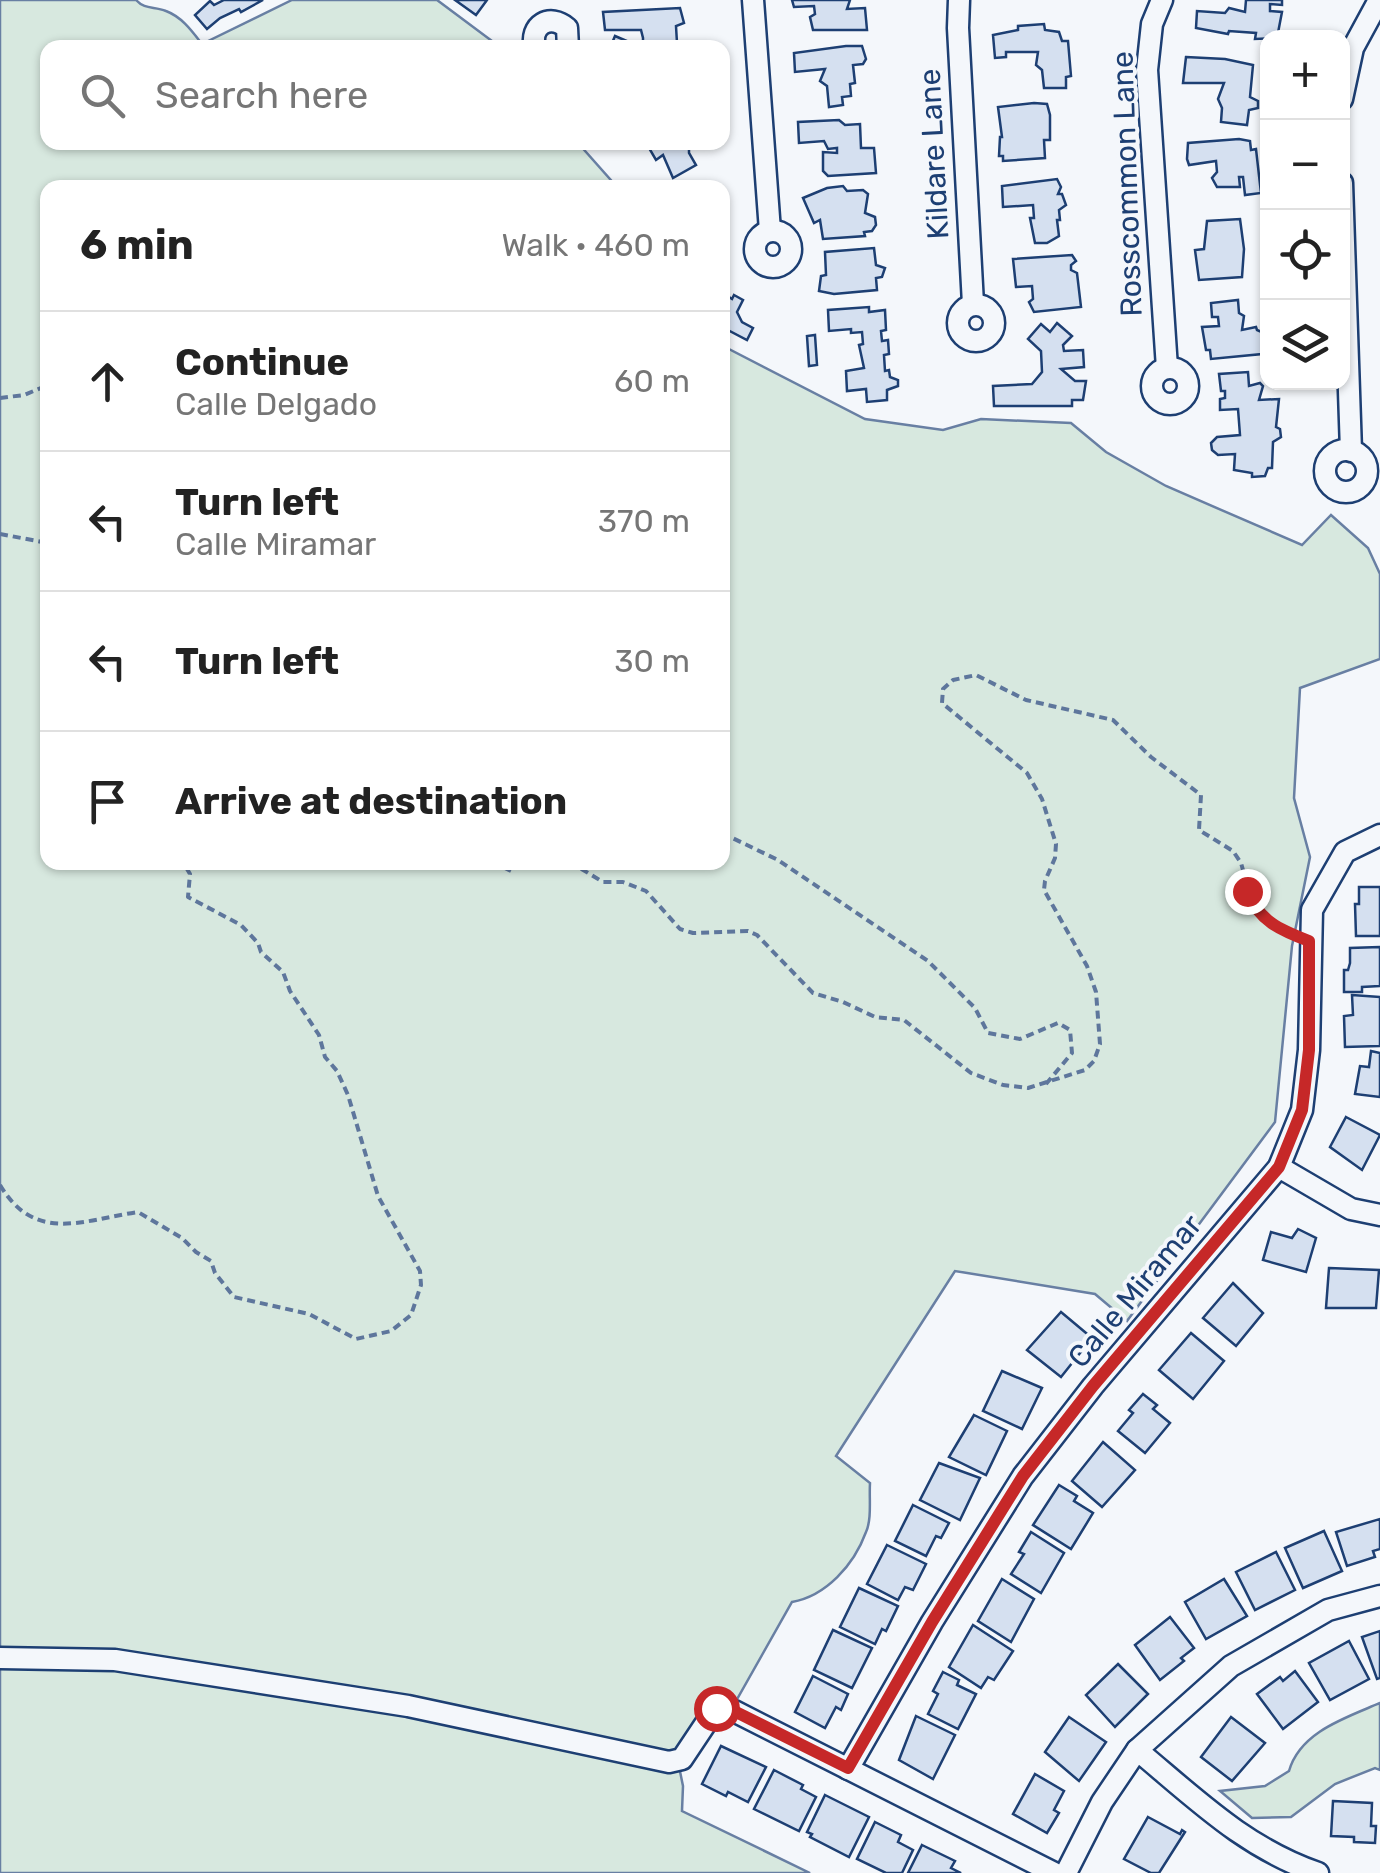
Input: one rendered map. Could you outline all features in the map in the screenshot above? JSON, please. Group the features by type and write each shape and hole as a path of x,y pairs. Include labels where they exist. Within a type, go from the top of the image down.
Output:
{"street":[{"path":"555,20 562,0"},
{"path":"754,0 770,231"},
{"name":"Kildare Lane","path":"960,0 958,28 973,304"},
{"name":"Rosscommon Lane","path":"1162,0 1152,24 1147,70 1167,368"},
{"path":"1350,62 1378,0"},
{"path":"534,40 536,28 548,20 567,28 568,40"},
{"path":"1343,210 1352,451"},
{"name":"Calle Miramar","path":"848,1768 932,1622 1023,1476 1093,1386 1279,1167 1302,1110 1309,1050 1312,910 1345,852 1380,835"},
{"path":"1279,1167 1351,1210 1380,1215"},
{"path":"1066,1873 1102,1802 1137,1750 1231,1666 1328,1610 1380,1596"},
{"path":"0,1658 115,1660 154,1666 408,1706 668,1762 682,1759 716,1708 734,1711 1054,1873"},
{"path":"1137,1750 1251,1844 1318,1873"}],"path":[{"path":"0,398 40,389"},
{"path":"0,534 40,542"},
{"path":"583,870 602,882 623,882 646,891 680,929 693,933 748,931 813,993 875,1017 904,1020 971,1073 1014,1088 1075,1075 1094,1061 1100,1044 1096,992 1087,966 1044,890 1056,844 1042,799 1026,773 942,703 943,689 953,680 976,675 1026,700 1113,720 1122,727 1151,757 1201,794 1199,830 1233,851 1241,863 1254,909 1277,929 1309,941"},
{"path":"730,837 778,860 928,961 975,1008 988,1033 1020,1039 1058,1023 1070,1030 1072,1053 1046,1084"},
{"path":"0,1185 22,1214 52,1224 92,1222 138,1212 211,1261 234,1298 309,1314 356,1340 391,1331 414,1310 421,1285 420,1271 378,1196 355,1114 319,1036 282,972 241,925 188,897 188,870"}],"shaded area":[{"path":"0,0 136,0 177,17 199,40 40,40 40,150 584,150 611,180 40,180 40,870 730,870 730,350 865,419 943,430 981,419 1071,423 1106,452 1166,486 1302,545 1331,515 1368,548 1380,574 1380,659 1300,688 1294,798 1310,857 1292,946 1275,1122 1127,1321 1095,1294 955,1271 836,1456 870,1483 870,1515 861,1544 827,1586 792,1602 736,1701 709,1701 676,1752 683,1786 682,1811 810,1873 0,1873"},
{"path":"292,0 437,0 491,40 210,40"},
{"path":"1380,1703 1380,1770 1375,1768 1335,1784 1291,1817 1252,1818 1220,1791 1265,1786 1289,1771 1313,1736"}],"building":[{"path":"224,0 263,0 220,18 207,29 195,15 210,1 214,5"},
{"path":"455,0 487,0 476,15"},
{"path":"792,0 850,0 847,9 865,8 867,30 813,30 810,17 815,14 814,6 794,7"},
{"path":"1246,0 1282,0 1282,5 1270,4 1270,11 1282,12 1279,30 1260,30 1260,39 1255,39 1256,33 1228,34 1196,28 1197,11 1225,13 1229,8 1245,12"},
{"path":"680,8 684,23 676,26 677,40 643,40 641,30 605,30 603,12"},
{"path":"1044,24 1045,30 1059,32 1062,41 1068,41 1071,76 1066,77 1066,88 1044,88 1042,70 1036,65 1038,52 1006,52 1006,57 995,58 993,35 1018,30 1018,26"},
{"path":"862,46 866,59 863,64 853,65 855,83 850,84 851,96 842,97 843,105 829,107 827,86 820,81 825,69 795,72 794,53"},
{"path":"1186,57 1253,65 1250,97 1258,101 1258,108 1249,110 1247,125 1221,122 1218,99 1224,83 1183,83"},
{"path":"1047,104 1050,115 1050,140 1044,140 1045,158 1003,161 1003,156 999,156 1002,137 998,107"},
{"path":"839,120 845,125 860,124 861,148 874,148 876,173 828,176 823,171 823,152 837,153 837,148 828,149 824,141 799,143 798,122"},
{"path":"1250,141 1251,150 1256,149 1260,193 1245,195 1243,177 1239,177 1240,187 1217,187 1212,178 1217,172 1216,161 1189,165 1188,143"},
{"path":"650,150 689,150 696,165 673,178 663,155 656,160"},
{"path":"1057,179 1061,187 1058,194 1062,194 1066,205 1059,210 1059,236 1047,243 1035,243 1030,218 1034,218 1033,205 1003,207 1002,186"},
{"path":"843,186 847,191 863,190 868,194 865,213 875,217 876,225 872,231 864,232 865,236 823,239 820,220 814,223 803,198"},
{"path":"1240,219 1242,277 1199,280 1195,250 1204,249 1207,221"},
{"path":"874,248 876,265 885,268 882,277 876,278 877,290 834,294 819,291 821,276 826,275 825,252"},
{"path":"1072,255 1076,261 1071,270 1077,273 1081,307 1034,312 1029,302 1033,299 1032,286 1016,287 1013,259"},
{"path":"734,295 743,300 737,312 742,322 753,328 747,340 730,331"},
{"path":"1238,300 1239,313 1244,316 1242,330 1256,327 1260,331 1260,354 1211,359 1202,327 1219,326 1218,317 1212,317 1211,303"},
{"path":"869,307 869,312 885,310 886,330 881,331 882,341 888,340 889,354 884,355 885,371 889,370 890,377 898,380 898,386 887,390 887,400 867,402 866,389 847,391 846,371 864,368 859,345 863,344 862,332 829,331 828,310"},
{"path":"1057,323 1072,336 1063,345 1064,351 1083,350 1084,367 1061,369 1075,381 1086,381 1083,400 1072,400 1072,406 994,406 993,386 1032,384 1042,372 1041,351 1028,339 1041,324 1050,332"},
{"path":"815,335 817,365 809,366 807,336"},
{"path":"1248,372 1249,386 1260,383 1259,400 1279,399 1276,427 1281,437 1273,442 1272,468 1268,468 1265,476 1252,477 1252,473 1234,470 1235,454 1218,455 1212,450 1211,443 1217,437 1240,435 1238,409 1220,410 1225,391 1221,391 1219,374"},
{"path":"1359,887 1380,887 1380,936 1356,936"},
{"path":"1380,947 1380,986 1344,992 1350,948"},
{"path":"1352,995 1380,997 1380,1046 1345,1047 1344,1016 1353,1015"},
{"path":"1371,1051 1380,1053 1380,1097 1355,1094 1360,1066 1369,1067"},
{"path":"1346,1117 1380,1135 1362,1170 1330,1147"},
{"path":"1298,1229 1316,1238 1306,1272 1263,1260 1271,1232 1292,1238"},
{"path":"1329,1268 1379,1270 1376,1308 1326,1308"},
{"path":"1233,1283 1263,1313 1236,1346 1203,1318"},
{"path":"1061,1312 1092,1338 1061,1377 1027,1350"},
{"path":"1191,1333 1224,1361 1193,1399 1159,1370"},
{"path":"1002,1371 1042,1388 1022,1429 983,1411"},
{"path":"1143,1394 1170,1423 1145,1453 1118,1431"},
{"path":"974,1415 1007,1431 986,1475 949,1457"},
{"path":"1103,1442 1135,1470 1102,1507 1072,1481"},
{"path":"939,1463 980,1478 960,1520 920,1500"},
{"path":"1059,1485 1093,1513 1071,1549 1033,1525"},
{"path":"913,1505 949,1523 941,1538 936,1536 926,1556 895,1541"},
{"path":"1380,1519 1380,1549 1373,1551 1375,1557 1347,1566 1336,1532"},
{"path":"1324,1531 1342,1571 1303,1588 1285,1548"},
{"path":"1031,1532 1064,1553 1041,1593 1011,1574 1024,1554 1019,1552"},
{"path":"887,1545 926,1564 913,1590 905,1587 898,1600 867,1584"},
{"path":"1276,1552 1295,1590 1255,1610 1236,1572"},
{"path":"1002,1579 1034,1599 1011,1642 978,1621"},
{"path":"1224,1579 1247,1616 1206,1639 1185,1602"},
{"path":"859,1588 898,1606 875,1644 840,1627"},
{"path":"1170,1617 1194,1648 1160,1680 1135,1645"},
{"path":"973,1625 1013,1651 994,1680 988,1677 981,1688 949,1667"},
{"path":"833,1630 872,1648 852,1688 814,1670"},
{"path":"1380,1631 1380,1678 1377,1679 1362,1637"},
{"path":"1349,1641 1369,1679 1330,1700 1309,1663"},
{"path":"1118,1664 1148,1694 1115,1727 1086,1695"},
{"path":"1295,1671 1318,1702 1283,1729 1257,1694"},
{"path":"943,1672 959,1680 957,1685 976,1694 958,1729 928,1714 938,1694 933,1691"},
{"path":"813,1676 848,1694 841,1710 836,1707 825,1728 795,1712"},
{"path":"916,1716 955,1735 933,1779 899,1760"},
{"path":"1069,1717 1106,1742 1079,1781 1045,1752"},
{"path":"1231,1717 1265,1743 1232,1781 1201,1757"},
{"path":"721,1746 766,1767 748,1802 702,1784"},
{"path":"774,1770 803,1785 801,1789 816,1797 799,1831 754,1809"},
{"path":"1035,1774 1064,1791 1054,1810 1059,1813 1047,1833 1013,1814"},
{"path":"825,1795 869,1817 849,1857 807,1832"},
{"path":"1333,1801 1372,1803 1375,1843 1331,1836"},
{"path":"1148,1817 1180,1834 1185,1832 1159,1873 1124,1859"},
{"path":"875,1822 901,1835 898,1842 913,1850 902,1873 886,1873 857,1859"},
{"path":"922,1845 955,1861 951,1868 961,1873 908,1873"}],"route":[{"path":"716,1708 734,1711 848,1768 932,1622 1023,1476 1093,1386 1279,1167 1302,1110 1309,1050 1309,941 1277,929 1254,909 1247,891"}]}
